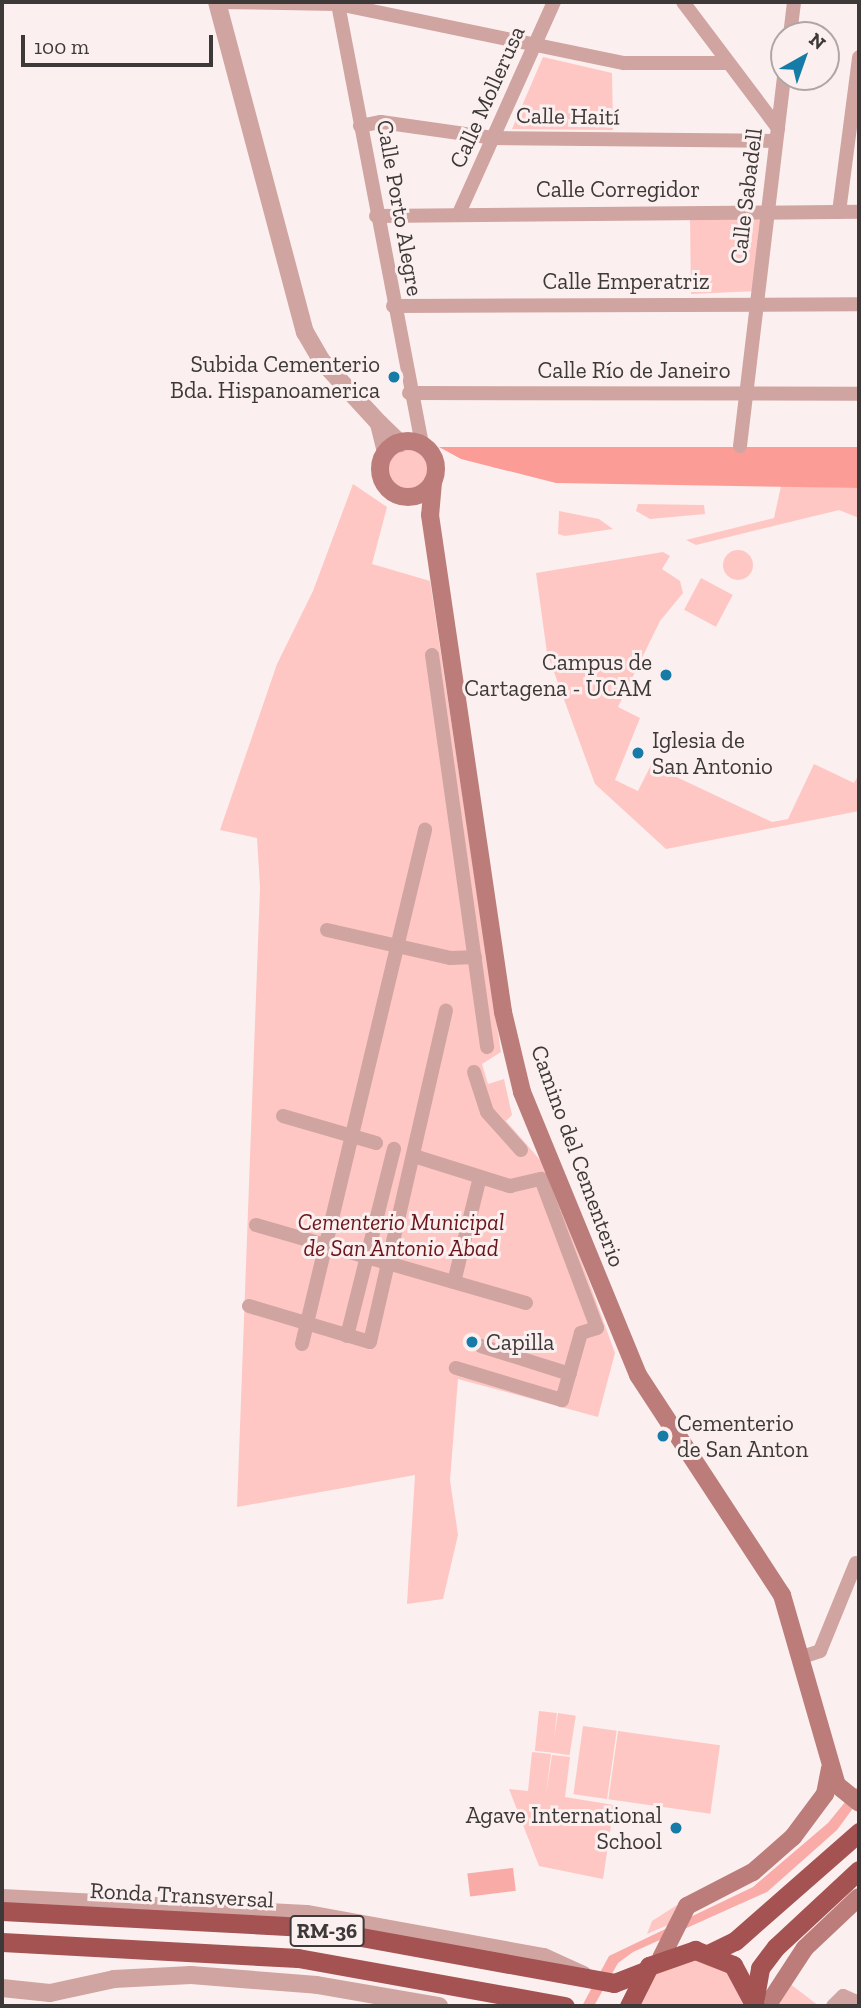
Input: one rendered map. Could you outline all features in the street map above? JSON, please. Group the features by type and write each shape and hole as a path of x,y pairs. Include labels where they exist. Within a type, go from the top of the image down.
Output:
{"highway":[{"name":"RM-36","path":"629,2006 645,1971 661,1958 705,1952 735,1941 859,1832"},
{"path":"759,2005 767,1958 859,1870"},
{"name":"Ronda Transversal","path":"2,1911 306,1927 625,1983 645,1971"},
{"name":"RM-36","path":"2,1942 299,1958 565,2006"},
{"path":"705,1952 741,1973 759,2005"}],"main road":[{"path":"409,497 433,482 435,462 403,445 384,482 409,497 423,502 430,515"},
{"name":"Camino del Cementerio","path":"433,482 430,515 503,1012 522,1092 626,1351 778,1586 802,1657 840,1790 858,1803"},
{"path":"661,1958 691,1903 759,1867 807,1822 825,1794 831,1761"},
{"path":"807,1822 858,1803"},
{"path":"759,2005 805,1948 859,1898"},
{"path":"681,1919 705,1952"}],"street":[{"path":"403,445 321,360 305,332 217,2 338,4 624,63 725,63"},
{"name":"Calle Mollerusa","path":"460,211 554,2"},
{"path":"683,2 777,134"},
{"path":"792,21 794,2"},
{"name":"Calle Porto Alegre","path":"338,4 414,422 403,445"},
{"path":"839,212 859,57"},
{"name":"Calle Sabadell","path":"740,446 782,91"},
{"name":"Calle Haití","path":"360,125 381,122 493,138 777,134"},
{"name":"Calle Corregidor","path":"376,216 460,211 859,212"},
{"name":"Calle Emperatriz","path":"393,306 859,304"},
{"name":"Calle Río de Janeiro","path":"408,393 859,394"},
{"path":"432,656 487,1046"},
{"path":"302,1344 328,1246 425,830"},
{"path":"327,930 399,947 475,957"},
{"path":"249,1306 370,1342 446,1011"},
{"path":"474,1072 487,1112 521,1150"},
{"path":"283,1116 376,1143"},
{"path":"347,1336 394,1149"},
{"path":"414,1156 510,1186 541,1179 597,1328 580,1333 562,1400 456,1368"},
{"path":"454,1282 480,1177"},
{"path":"256,1225 526,1303"},
{"path":"481,1346 570,1374"},
{"path":"802,1657 820,1651 856,1563"},
{"path":"2,1896 307,1912 544,1955 598,1980"},
{"path":"2,1988 51,1999 114,1979 191,1975 317,1984 439,2006"},
{"path":"838,2001 859,2003"}],"green space":[{"path":"543,57 612,73 613,130 512,129"},
{"path":"766,217 757,291 691,294 690,219"},
{"path":"413,443 423,447 431,455 435,470 431,485 423,493 403,497 393,493 385,485 381,465 385,455 393,447"},
{"name":"Cementerio Municipal de San Antonio Abad","path":"353,484 387,507 372,564 430,581 501,1052 482,1064 488,1084 504,1079 512,1115 506,1121 548,1169 615,1353 598,1417 458,1379 450,1480 458,1535 443,1599 407,1604 415,1475 237,1507 260,888 257,838 220,830 277,664 313,591"},
{"path":"781,486 859,488 859,518 839,510 696,545 686,540 774,518"},
{"path":"638,504 704,505 705,514 650,519 636,511"},
{"path":"559,511 599,519 613,529 565,536 558,534"},
{"path":"738,550 744,551 752,559 752,571 744,579 738,580 732,579 724,571 723,565 724,559 732,551"},
{"path":"663,552 670,556 662,569 680,581 683,593 660,621 618,707 640,718 615,780 638,791 651,765 772,822 788,819 814,764 854,783 859,774 859,811 666,849 595,784 547,653 536,573"},
{"path":"701,578 733,595 716,627 684,610"},
{"path":"539,1711 557,1713 553,1753 535,1751"},
{"path":"558,1713 576,1716 570,1755 552,1753"},
{"path":"583,1726 617,1731 607,1799 573,1794"},
{"path":"618,1731 720,1745 710,1814 608,1799"},
{"path":"532,1752 551,1754 546,1794 552,1755 570,1757 565,1797 614,1805 603,1879 539,1866 509,1789 528,1791"},
{"path":"677,1905 668,1925 647,1934 652,1921"},
{"path":"715,1954 755,2006 629,2006 645,1971"},
{"path":"789,1983 819,2006 773,2006"}],"shaded area":[{"path":"439,447 859,447 859,488 556,483 461,459"},
{"path":"859,1785 859,1800 837,1830 767,1892 633,1952 618,1963 594,2006 582,2006 609,1956 753,1887 828,1823"},
{"path":"513,1868 516,1891 470,1896 467,1874"}],"place":[{"name":"Subida Cementerio Bda. Hispanoamerica","path":"394,377"},
{"name":"Campus de Cartagena - UCAM","path":"666,675"},
{"name":"Iglesia de San Antonio","path":"638,753"},
{"name":"Capilla","path":"472,1342"},
{"name":"Cementerio de San Anton","path":"663,1436"},
{"name":"Agave International School","path":"676,1828"}]}
